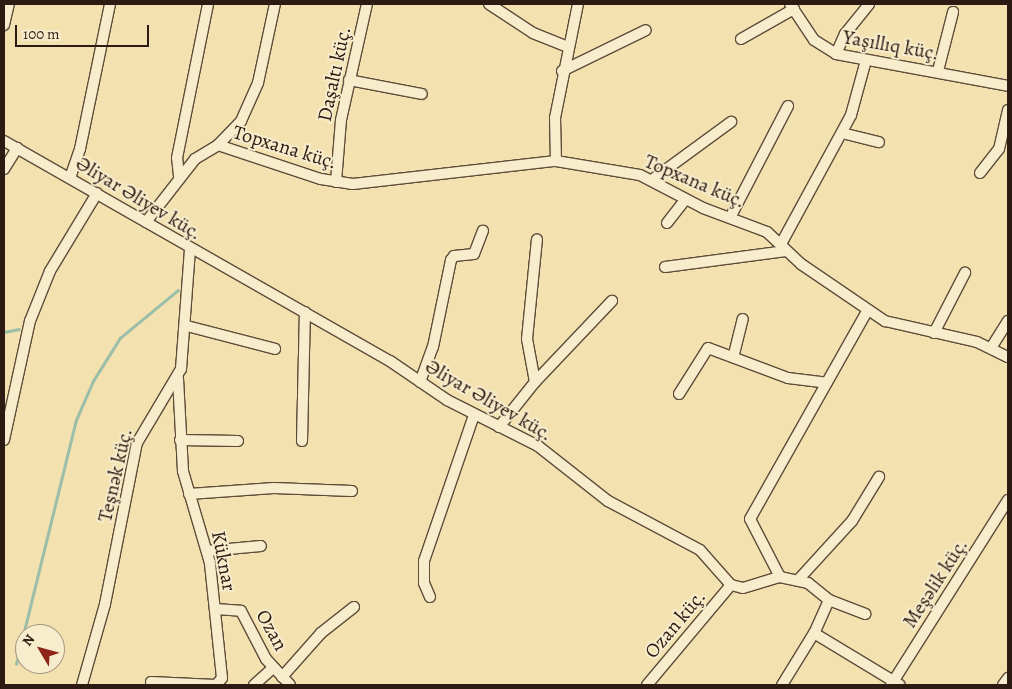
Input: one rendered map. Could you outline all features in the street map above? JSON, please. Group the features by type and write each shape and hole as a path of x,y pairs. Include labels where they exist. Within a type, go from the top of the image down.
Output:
{"street":[{"path":"4,25 8,4"},
{"path":"70,178 80,149 110,4"},
{"path":"179,176 177,158 208,4"},
{"path":"146,222 179,176 218,145 252,100 275,4"},
{"name":"Daşaltı küç.","path":"336,182 349,80 368,4"},
{"path":"489,4 533,33 568,47"},
{"path":"556,161 555,118 562,71 578,4"},
{"path":"836,54 845,34 869,4"},
{"path":"741,39 792,6"},
{"name":"Yaşıllıq küç.","path":"792,6 814,40 836,54 938,71 1008,86"},
{"path":"938,71 953,12"},
{"path":"562,71 608,45 629,41 646,30"},
{"path":"665,266 784,248 842,132 866,60"},
{"path":"349,80 422,94"},
{"path":"731,216 788,106"},
{"path":"980,173 1002,144 1008,110"},
{"path":"653,179 732,122"},
{"path":"842,132 879,142"},
{"name":"Əliyar Əliyev küç.","path":"4,141 97,193 190,250 305,312 474,415 538,446 615,505 700,550 731,585"},
{"name":"Topxana küç.","path":"218,145 336,182 410,180 556,161 653,179 685,200 731,216 768,232 784,248 867,311 902,327 934,332 992,348 1008,357"},
{"path":"4,169 17,148"},
{"path":"4,440 30,321 50,271 97,193"},
{"path":"668,223 685,200"},
{"path":"420,382 433,347 451,260 454,256 474,254 483,231"},
{"path":"535,382 527,339 538,238"},
{"name":"Teşnək küç.","path":"82,685 105,604 137,443 146,421 178,378 187,326 190,250"},
{"path":"934,332 965,273"},
{"path":"499,427 535,382 612,301"},
{"path":"780,577 750,519 867,311"},
{"path":"302,441 305,312"},
{"path":"734,354 743,319"},
{"path":"992,348 1008,322"},
{"path":"187,326 275,349"},
{"path":"679,394 704,350 734,354 788,378 827,382"},
{"name":"Küknar","path":"151,682 220,682 215,609 207,551 190,494 180,440 178,378"},
{"path":"430,597 424,583 424,561 474,415"},
{"path":"180,440 238,441"},
{"path":"799,579 852,521 879,477"},
{"path":"190,494 274,488 352,491"},
{"name":"Meşəlik küç.","path":"895,684 1008,500"},
{"path":"207,551 261,546"},
{"path":"731,585 743,588 780,577 799,579 829,600 865,614"},
{"name":"Ozan küç.","path":"647,685 731,585"},
{"path":"782,685 814,633 829,600"},
{"path":"282,677 321,633 354,607"},
{"name":"Ozan","path":"215,609 241,611 273,668 290,685"},
{"path":"814,633 895,684"},
{"path":"254,685 273,668"},
{"path":"1004,685 1008,678"}],"waterway":[{"path":"26,624 76,420 93,381 120,338 178,290"},
{"path":"4,332 19,329"}]}
